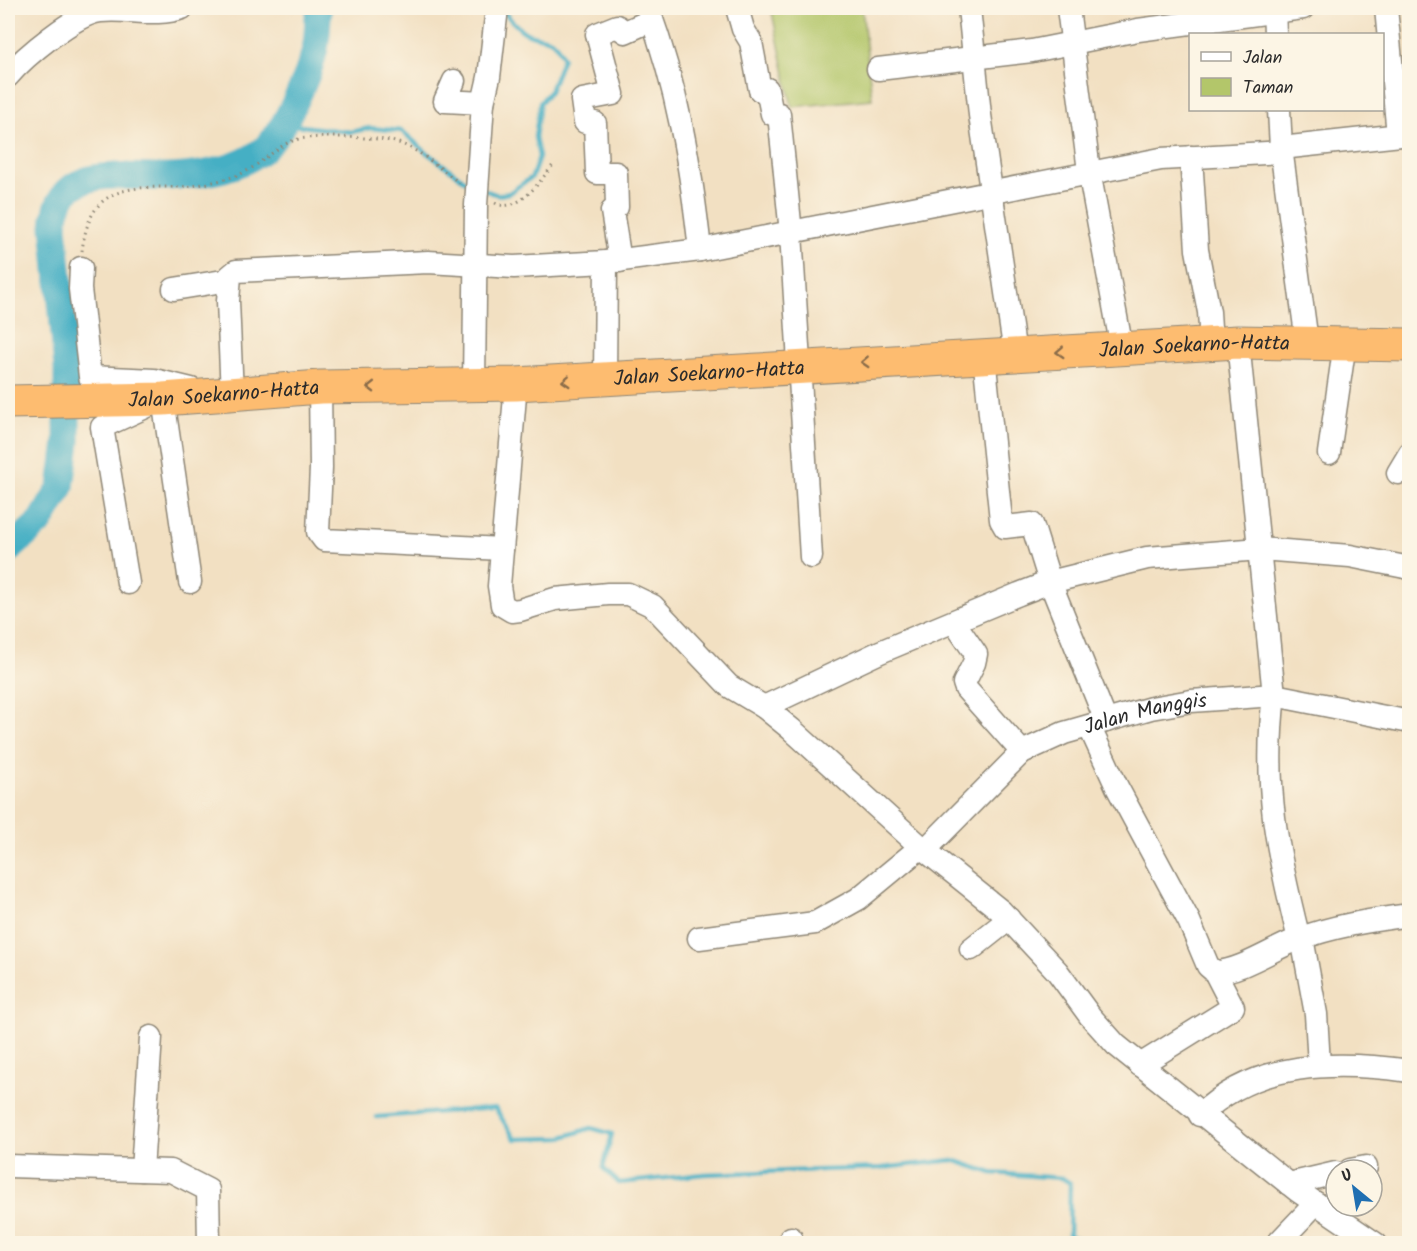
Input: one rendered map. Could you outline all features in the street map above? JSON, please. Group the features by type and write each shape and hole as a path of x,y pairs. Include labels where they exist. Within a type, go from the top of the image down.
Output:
{"highway":[{"name":"Jalan Soekarno-Hatta","path":"8,402 163,399 320,387 516,384 1225,342 1410,345"}],"street":[{"path":"8,76 35,47 97,11 169,13 182,8"},
{"path":"474,385 474,265 483,103 489,77 497,8"},
{"path":"737,8 743,29 751,42 760,90 767,89 772,114 779,114 791,233 811,557"},
{"path":"969,8 980,115 992,193 999,355 999,511 1005,526 1032,524 1117,787 1189,921 1208,966 1215,972 1233,1007 1140,1065"},
{"path":"1068,8 1089,171 1122,349"},
{"path":"878,69 1072,44 1205,19 1275,18 1303,8"},
{"path":"81,268 80,289 90,376 154,380 224,395 229,280 233,273 245,270 428,262 514,267 613,262 700,250 791,233 1089,171 1161,159 1282,150 1404,135 1386,8"},
{"path":"605,379 613,262 612,211 617,207 616,172 597,173 595,123 585,122 582,99 613,94 597,34 617,26 625,32 650,14 683,127 700,250"},
{"path":"441,93 483,103"},
{"path":"1279,111 1307,342"},
{"path":"1191,157 1197,250 1209,312 1225,342 1260,549 1274,695 1268,740 1273,821 1316,1014 1319,1065"},
{"path":"174,289 229,280"},
{"path":"1329,453 1345,344"},
{"path":"516,384 499,597 506,608 520,610 555,599 583,595 628,594 652,606 729,686 764,707 818,751 923,849 1009,919 1057,971 1096,1023 1116,1045 1200,1115 1289,1184 1376,1244"},
{"path":"320,387 321,468 318,532 324,540 502,549"},
{"path":"128,583 102,427 163,399 190,582"},
{"path":"1398,473 1410,453"},
{"path":"764,707 880,652 1050,582 1147,558 1260,549 1350,556 1410,568"},
{"path":"954,622 976,654 964,683 966,689 1022,752"},
{"name":"Jalan Manggis","path":"699,938 815,923 858,898 923,849 1022,752 1064,733 1150,708 1191,701 1274,695 1410,722"},
{"path":"1215,972 1228,970 1300,939 1354,924 1410,915"},
{"path":"971,949 1009,919"},
{"path":"142,1170 151,1037"},
{"path":"1200,1115 1214,1101 1276,1073 1319,1065 1360,1065 1410,1071"},
{"path":"8,1166 171,1171 208,1190 209,1244"},
{"path":"1289,1184 1324,1176"},
{"path":"1277,1244 1316,1203"}],"path":[{"path":"81,268 84,235 89,222 94,211 109,197 131,190 190,186 232,177 261,164 295,140 374,139 393,141 418,152 478,194 500,206 514,204 531,193 554,164"}],"green space":[{"path":"771,8 862,8 872,99 792,107"}],"waterway":[{"path":"8,551 41,521 61,487 67,442 67,368 54,226 58,206 67,191 80,183 96,178 167,177 217,171 242,163 263,150 279,131 295,103 307,73 316,44 319,8"},
{"path":"484,190 498,195 509,193 532,177 539,157 535,137 540,103 550,91 563,58 552,41 526,33 505,13"},
{"path":"285,124 351,132 370,128 402,131 427,153 471,185"},
{"path":"377,1117 495,1108 515,1139 560,1138 591,1128 612,1134 603,1168 619,1183 704,1174 882,1168 953,1160 992,1173 1062,1178 1070,1183 1069,1235 1089,1244"}]}
